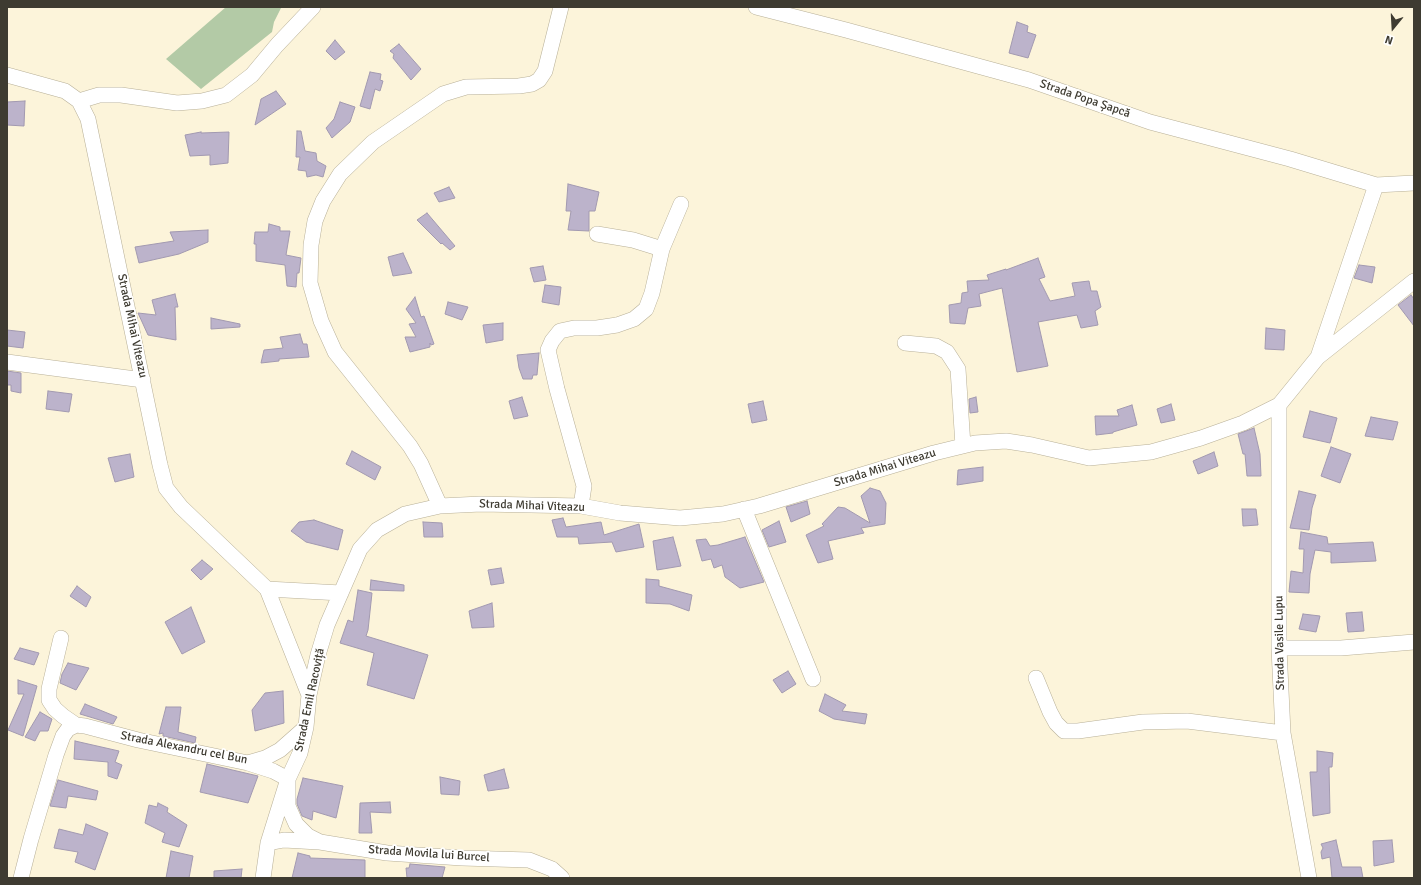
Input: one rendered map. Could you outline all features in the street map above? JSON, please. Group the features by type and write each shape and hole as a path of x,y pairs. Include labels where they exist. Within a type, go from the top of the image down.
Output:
{"street":[{"path":"79,102 99,94 121,95 147,100 177,103 202,101 226,95 252,75 276,46 313,7"},
{"path":"440,506 421,464 410,446 335,352 321,321 310,283 311,245 314,221 323,201 340,174 373,142 436,98 443,94 466,87 519,86 532,84 539,80 545,71 561,7"},
{"name":"Strada Popa Șapcă","path":"756,7 1029,80 1150,122 1376,185 1414,183"},
{"name":"Strada Mihai Viteazu","path":"7,75 66,92 79,102 88,119 166,488 181,507 267,588"},
{"path":"1318,357 1376,185"},
{"path":"581,506 584,486 557,389 548,350 560,331 574,328 597,328 617,325 634,319 646,309 652,293 662,249 681,204"},
{"path":"597,234 633,240 662,249"},
{"name":"Strada Mihai Viteazu","path":"341,593 360,549 377,530 405,514 440,506 481,504 581,506 620,513 680,518 723,514 759,506 934,453 975,443 1006,441 1032,444 1089,458 1151,452 1201,438 1243,423 1279,405 1318,357 1414,281"},
{"path":"905,343 936,346 947,352 958,369 963,446"},
{"path":"7,362 143,380"},
{"name":"Strada Vasile Lupu","path":"1279,405 1278,648 1283,733 1309,878"},
{"path":"744,509 813,680"},
{"path":"309,695 267,588 341,593"},
{"name":"Strada Emil Racoviță","path":"263,878 268,843 288,779 300,753 306,727 309,695 318,655 327,625 341,593"},
{"name":"Strada Alexandru cel Bun","path":"60,638 50,682 49,700 55,709 76,725 138,740 248,763 265,758 280,750 306,727"},
{"path":"1278,648 1341,648 1414,642"},
{"path":"1036,678 1050,712 1056,723 1064,730 1078,731 1143,722 1187,721 1283,733"},
{"path":"21,878 30,839 63,736 68,729 76,725"},
{"path":"248,763 273,771 288,779"},
{"name":"Strada Movila lui Burcel","path":"288,779 288,806 296,824 308,836 320,842 387,853 462,858 529,860 552,869 562,878"},
{"path":"268,843 284,840 320,842"}],"green space":[{"path":"226,7 281,8 274,22 272,32 201,89 166,59"}],"building":[{"path":"1017,22 1028,26 1027,32 1036,35 1028,58 1009,53"},
{"path":"335,40 345,52 335,60 326,51"},
{"path":"399,44 421,69 411,80 393,58 394,54 390,51"},
{"path":"370,72 381,74 380,80 383,81 380,91 375,89 370,109 360,106"},
{"path":"276,91 286,104 255,125 261,99"},
{"path":"25,101 24,126 7,125 7,102"},
{"path":"340,102 355,107 350,122 332,138 326,128 334,119"},
{"path":"297,131 301,131 305,151 316,153 317,161 326,166 323,177 316,175 307,177 306,171 298,170 300,157 296,157"},
{"path":"201,132 229,132 228,163 210,165 210,155 190,156 185,135"},
{"path":"568,184 599,192 595,211 589,211 589,231 568,230 571,211 566,211"},
{"path":"449,187 455,198 439,202 434,193"},
{"path":"427,213 455,246 450,250 442,243 441,244 417,220"},
{"path":"269,224 280,227 280,231 290,231 286,255 301,258 299,273 297,273 296,287 287,286 285,265 256,261 256,244 254,244 255,232 268,232"},
{"path":"208,230 208,242 179,254 139,263 135,247 174,241 170,232"},
{"path":"403,253 412,273 393,276 388,257"},
{"path":"1038,258 1045,277 1039,279 1050,301 1075,296 1072,283 1089,281 1091,291 1097,291 1101,307 1095,311 1098,325 1081,328 1077,315 1038,322 1048,366 1017,372 1002,288 979,294 981,306 968,308 965,324 950,323 949,305 961,303 962,293 968,292 967,281 989,280 987,275 1006,270"},
{"path":"1359,265 1375,267 1372,283 1354,278"},
{"path":"543,266 546,280 534,282 530,268"},
{"path":"545,285 561,287 559,305 542,302"},
{"path":"175,294 178,307 175,307 176,340 148,335 138,313 156,315 152,300"},
{"path":"1411,295 1414,299 1414,326 1398,305"},
{"path":"415,297 421,317 424,316 434,344 431,345 430,343 430,347 410,352 405,337 416,337 409,324 416,323 406,309"},
{"path":"448,302 468,307 462,320 445,314"},
{"path":"211,318 240,324 240,327 211,329"},
{"path":"503,323 503,340 486,343 483,325"},
{"path":"1266,328 1285,330 1284,350 1265,349"},
{"path":"7,330 25,332 23,348 7,346"},
{"path":"300,334 303,344 307,344 309,357 279,359 279,361 261,363 264,350 283,348 280,337"},
{"path":"539,353 537,375 533,375 532,379 523,379 519,368 517,355"},
{"path":"7,371 21,373 21,393 11,391 11,385 7,385"},
{"path":"48,391 72,394 69,412 46,409"},
{"path":"522,397 528,416 514,419 509,401"},
{"path":"976,397 978,412 970,413 969,399"},
{"path":"763,401 767,420 752,423 748,404"},
{"path":"1171,404 1175,420 1161,423 1157,409"},
{"path":"1132,405 1137,425 1113,433 1096,435 1095,416 1119,416 1117,410"},
{"path":"1310,411 1337,418 1330,443 1303,437"},
{"path":"1371,417 1398,422 1393,440 1365,436"},
{"path":"1254,428 1260,454 1261,476 1247,476 1245,454 1243,454 1238,434"},
{"path":"1331,447 1351,454 1340,483 1321,476"},
{"path":"352,451 381,467 375,480 346,464"},
{"path":"1214,452 1218,466 1198,474 1193,461"},
{"path":"130,454 134,477 115,482 108,458"},
{"path":"983,467 983,481 957,485 958,470"},
{"path":"870,488 880,491 886,503 885,524 861,528 864,533 828,541 833,559 818,563 806,535 824,526 822,524 838,507 845,508 870,523 861,496"},
{"path":"1299,491 1316,495 1312,508 1309,530 1290,528"},
{"path":"807,501 810,514 791,522 786,507"},
{"path":"1242,509 1256,509 1258,525 1243,526"},
{"path":"563,518 566,527 601,522 604,535 639,524 644,547 616,552 612,542 579,544 578,537 557,537 552,520"},
{"path":"314,520 343,530 338,550 306,542 291,531 299,522"},
{"path":"779,521 786,542 769,547 762,530"},
{"path":"423,522 442,523 443,537 424,537"},
{"path":"1301,532 1327,537 1328,544 1373,542 1376,561 1331,563 1331,552 1315,550 1310,574 1309,593 1289,592 1291,571 1303,573 1304,549 1299,549"},
{"path":"673,537 681,566 657,570 653,541"},
{"path":"745,537 764,582 740,588 725,577 722,565 714,568 711,559 702,561 696,540 706,539 710,546"},
{"path":"202,560 213,569 201,580 191,570"},
{"path":"501,568 504,583 491,585 488,570"},
{"path":"646,579 659,580 659,586 692,595 689,611 670,604 646,603"},
{"path":"371,580 404,585 404,591 370,590"},
{"path":"77,586 91,597 86,607 70,596"},
{"path":"358,590 372,593 366,636 428,655 414,699 367,685 374,653 340,643 348,620 353,622"},
{"path":"492,603 494,627 472,628 469,611"},
{"path":"191,607 205,642 182,654 165,622"},
{"path":"1362,612 1364,631 1348,632 1346,613"},
{"path":"1303,614 1320,616 1316,632 1299,629"},
{"path":"20,648 39,653 34,665 14,659"},
{"path":"68,663 89,668 76,690 60,683 62,674"},
{"path":"788,671 796,684 782,693 773,680"},
{"path":"18,680 37,686 23,736 8,730 24,694 18,694"},
{"path":"283,691 284,723 255,731 252,710 265,693"},
{"path":"825,694 846,705 842,711 867,714 865,724 834,719 819,711"},
{"path":"85,704 117,717 113,724 80,714"},
{"path":"166,707 181,707 178,732 196,737 195,743 163,736 163,733 159,734"},
{"path":"40,712 52,719 48,731 40,731 35,741 25,737"},
{"path":"75,741 119,751 115,762 122,765 117,779 108,776 108,762 74,759"},
{"path":"1317,751 1333,753 1332,767 1329,767 1330,813 1313,816 1310,772 1317,772"},
{"path":"207,764 258,776 248,803 200,792"},
{"path":"504,769 509,788 488,791 484,775"},
{"path":"440,777 460,781 459,795 441,794"},
{"path":"303,778 343,786 336,818 313,811 312,820 302,816 297,804 297,799"},
{"path":"58,780 98,791 96,800 68,796 66,808 50,806"},
{"path":"390,802 391,813 370,812 372,833 359,833 360,803"},
{"path":"158,803 168,808 167,812 187,825 179,847 162,842 165,833 145,823 149,805 157,807"},
{"path":"86,824 108,833 95,870 75,862 78,852 54,848 59,829 83,835"},
{"path":"1336,840 1342,867 1361,867 1363,878 1332,878 1330,857 1322,859 1321,852 1323,848 1321,844"},
{"path":"1392,840 1394,862 1374,866 1373,841"},
{"path":"171,851 193,856 189,878 166,878"},
{"path":"298,853 310,856 310,858 365,860 365,878 292,878"},
{"path":"410,864 445,867 442,878 407,878 406,868 409,868"},
{"path":"242,869 241,878 214,878 214,871"}]}
